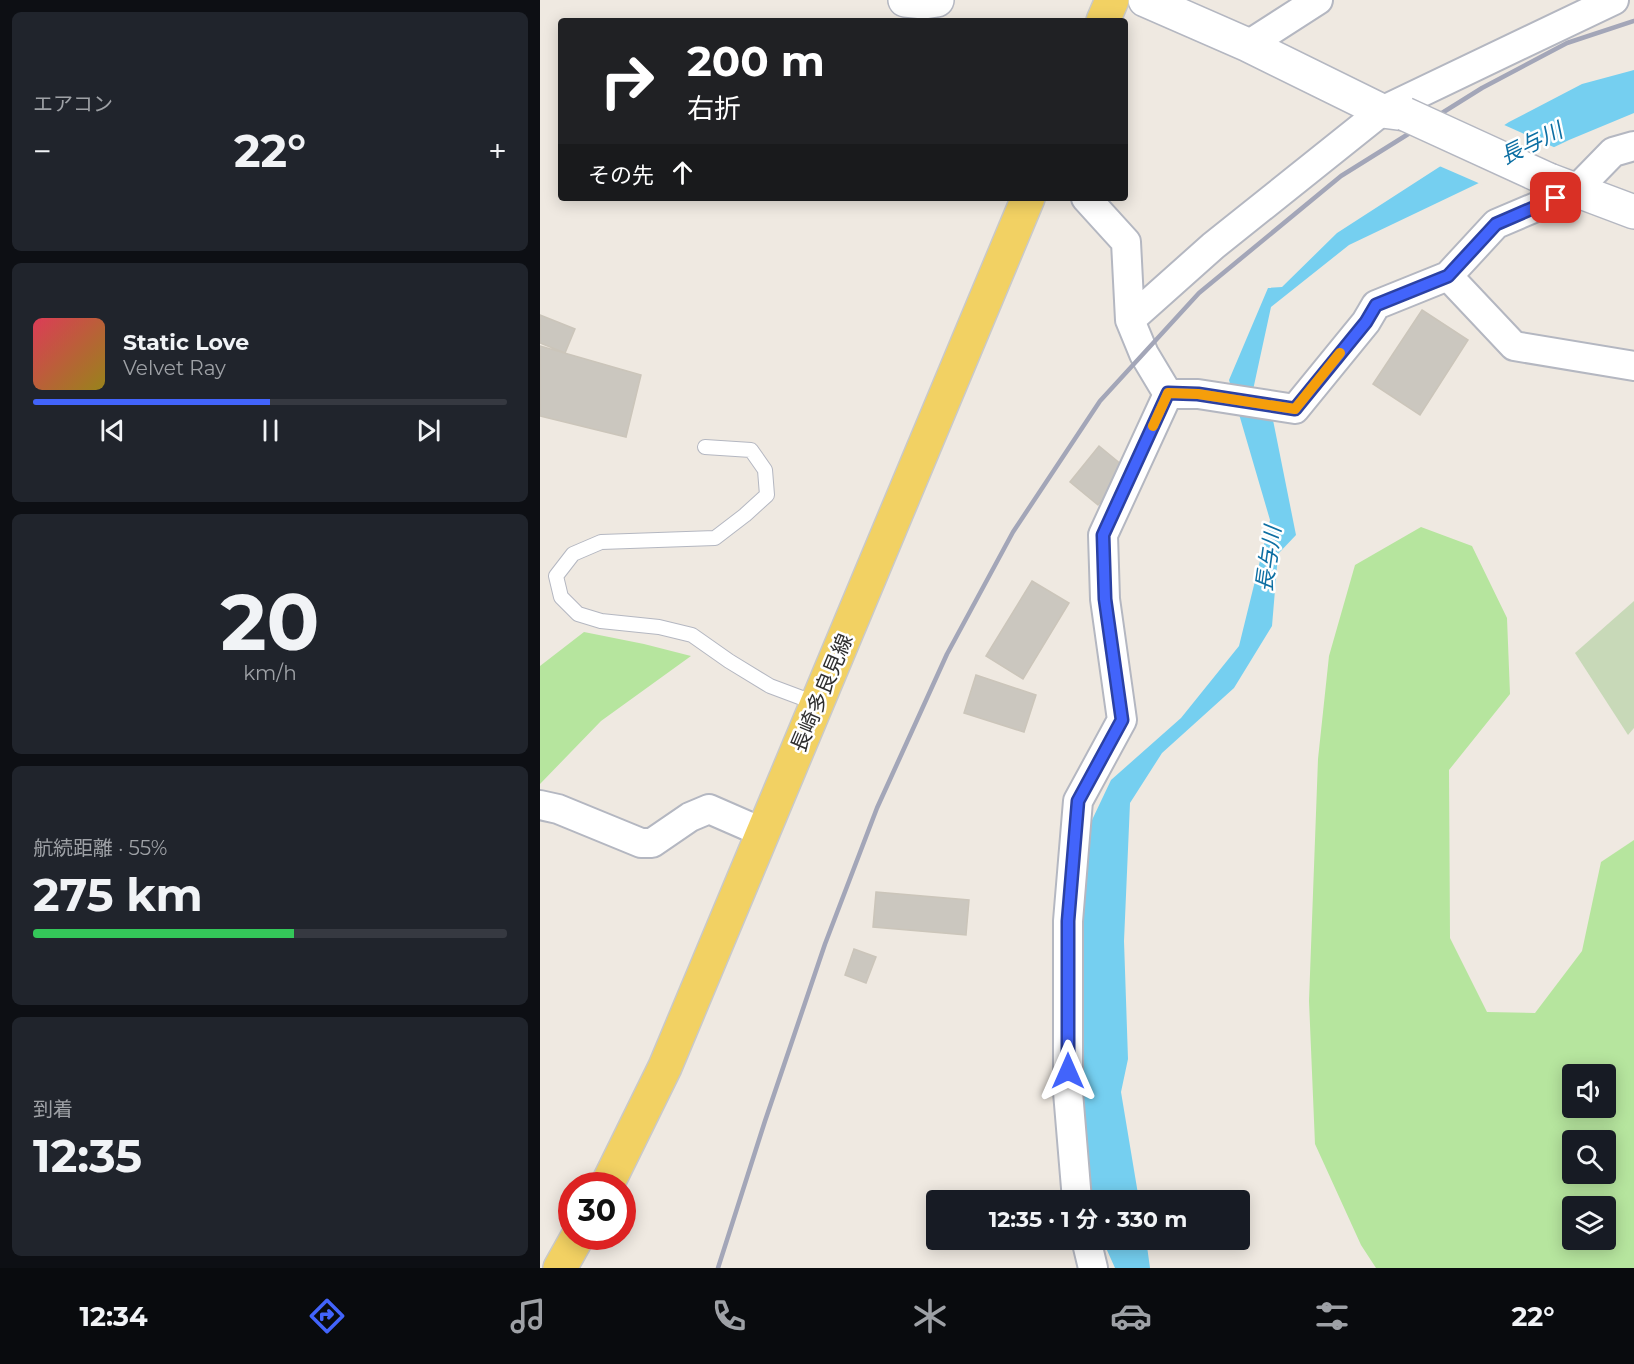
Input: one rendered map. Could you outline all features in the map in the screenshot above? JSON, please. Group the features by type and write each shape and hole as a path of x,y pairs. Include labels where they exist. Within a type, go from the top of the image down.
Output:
{"main road":[{"path":"1104,18 1112,0"},
{"name":"長崎多良見線","path":"613,1172 665,1068 1027,201"},
{"path":"560,1268 570,1250"}],"street":[{"path":"1145,0 1393,112 1563,185 1634,212"},
{"path":"1248,45 1318,0"},
{"path":"1130,320 1213,246 1393,112 1614,0"},
{"path":"1168,393 1198,394 1295,409 1366,322 1376,305 1448,276 1496,224 1563,185 1613,152 1634,146"},
{"path":"1089,201 1126,242 1130,320 1144,354 1168,393"},
{"path":"1448,276 1514,346 1634,366"},
{"path":"1076,1190 1068,1092 1068,921 1078,801 1122,720 1105,599 1103,535 1168,393"},
{"path":"540,805 558,809 640,843 652,843 690,817 709,809 764,833"},
{"path":"1089,1250 1093,1268"}],"lane":[{"path":"705,447 751,450 765,470 767,495 746,515 715,538 601,542 573,554 556,576 561,597 578,614 601,621 659,627 692,635 770,686 818,704"}],"green space":[{"path":"1421,527 1472,546 1507,618 1510,694 1449,770 1450,938 1487,1012 1535,1013 1582,951 1601,862 1634,840 1634,1268 1376,1268 1361,1245 1315,1144 1309,1001 1318,759 1329,656 1355,565"},
{"path":"1634,601 1634,728 1628,735 1575,653"},
{"path":"584,632 691,656 601,721 540,784 540,666"}],"water":[{"name":"長与川","path":"1634,70 1634,113 1569,140 1349,245 1271,307 1253,390 1271,410 1296,535 1278,554 1272,626 1234,688 1162,753 1130,803 1124,941 1128,1059 1121,1092 1137,1190 1091,1190 1077,1060 1083,839 1111,780 1181,718 1239,646 1270,520 1229,380 1268,288 1282,287 1337,233 1509,122 1582,84"},
{"path":"1107,1250 1148,1250 1150,1268 1115,1268"}],"pier":[{"path":"1502,124 1558,149 1483,185 1437,165"}],"building":[{"path":"1422,310 1468,340 1420,415 1373,384"},
{"path":"540,315 575,329 565,353 540,343"},
{"path":"540,346 641,375 626,437 540,416"},
{"path":"1099,446 1127,469 1098,505 1070,482"},
{"path":"1032,581 1069,603 1023,679 986,656"},
{"path":"976,675 1036,695 1024,732 964,713"},
{"path":"876,892 969,900 966,935 873,927"},
{"path":"854,949 876,957 866,983 845,975"}],"railway":[{"path":"718,1268 825,944 877,808 947,654 1013,532 1100,401 1199,293 1341,176 1482,88 1567,43 1634,21"}],"slow traffic":[{"path":"1153,426 1168,393 1198,394 1295,409 1340,353"}],"route":[{"path":"1068,1071 1068,921 1078,801 1122,720 1105,599 1103,535 1168,393 1198,394 1295,409 1366,322 1376,305 1448,276 1496,224 1556,198"}]}
